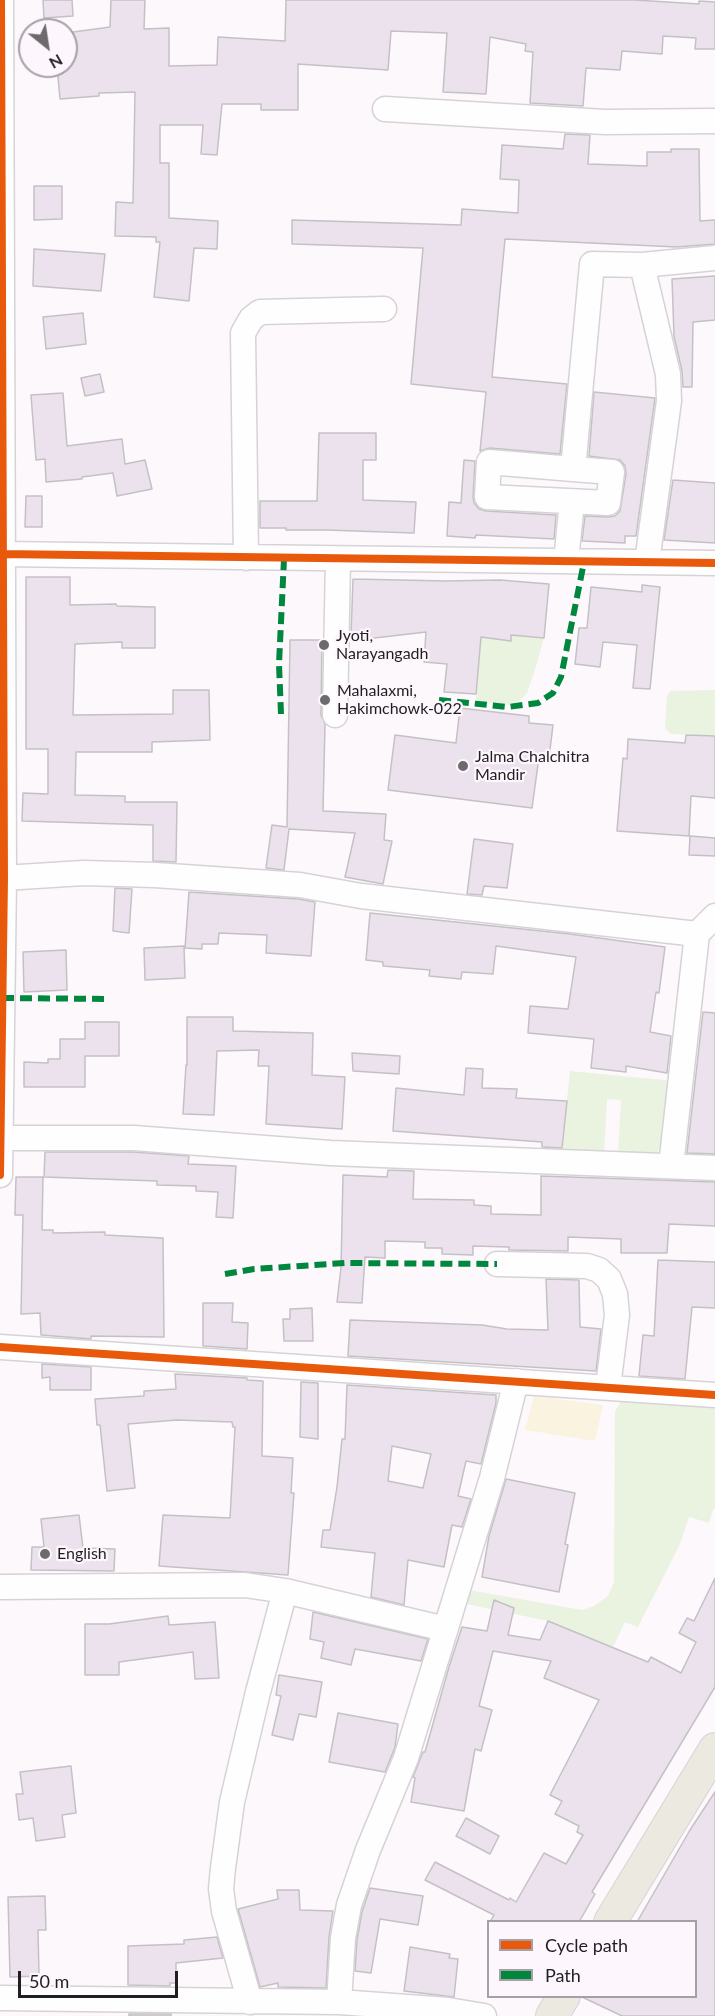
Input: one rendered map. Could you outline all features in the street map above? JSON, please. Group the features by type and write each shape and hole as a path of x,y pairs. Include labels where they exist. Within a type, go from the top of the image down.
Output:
{"main road":[{"path":"611,1920 715,1749"},
{"path":"552,2016 563,1998"}],"street":[{"path":"0,1175 1,945 4,878 1,0"},
{"path":"385,109 605,122 715,121"},
{"path":"573,469 592,264 642,265 715,258"},
{"path":"642,265 668,374 669,401 647,562"},
{"path":"246,558 243,333 251,319 260,312 384,309"},
{"path":"489,462 573,469 612,472 608,503 487,497 489,462"},
{"path":"566,561 572,502"},
{"path":"2,554 715,563"},
{"path":"335,715 338,559"},
{"path":"4,878 82,873 155,875 300,885 361,896 697,934"},
{"path":"671,1166 697,934 715,916"},
{"path":"0,1138 134,1138 330,1153 715,1168"},
{"path":"497,1264 587,1266 599,1270 609,1279 615,1294 617,1315 608,1387"},
{"path":"0,1347 715,1395"},
{"path":"339,2002 343,1938 349,1905 368,1850 406,1758 492,1478 516,1381"},
{"path":"0,1587 245,1586 285,1591 446,1629"},
{"path":"259,2007 224,1911 221,1889 232,1802 285,1591"},
{"path":"0,1998 259,2007 339,2002 448,2010 484,2016"}],"green space":[{"path":"512,629 527,637 544,638 527,693 511,705 476,701 481,637 510,641"},
{"path":"715,690 715,736 671,734 665,728 667,696 670,691"},
{"path":"570,1071 674,1081 663,1146 657,1152 649,1154 618,1155 621,1100 607,1099 604,1154 562,1151"},
{"path":"632,1396 715,1402 715,1509 713,1509 709,1523 689,1517 680,1544 638,1627 625,1622 613,1647 548,1621 466,1604 469,1590 582,1610 594,1606 608,1596 614,1582 615,1411 621,1402"}],"sand":[{"path":"534,1396 603,1405 595,1441 525,1430"}],"building":[{"path":"43,0 72,0 73,16 44,18"},
{"path":"111,0 145,0 144,29 169,28 169,66 217,65 218,37 285,41 286,0 635,0 699,4 699,1 715,2 715,49 695,49 696,38 663,36 662,54 622,51 620,70 586,68 583,106 530,103 533,52 525,51 526,44 490,37 486,94 443,92 447,33 391,31 388,70 298,64 298,110 261,110 261,104 222,104 217,155 201,154 203,125 160,125 160,163 169,163 169,218 218,221 217,249 194,248 189,301 154,297 160,242 156,242 156,237 115,236 116,202 133,203 135,92 99,93 99,96 60,99 58,78 78,78 78,31 110,27"},
{"path":"565,134 590,135 588,164 647,166 647,152 699,149 700,221 715,220 715,244 677,247 505,239 492,377 567,384 560,454 490,448 480,451 486,392 411,384 423,248 292,244 292,220 461,225 462,209 518,213 519,180 500,179 502,145 563,149"},
{"path":"34,186 62,186 62,219 34,220"},
{"path":"34,249 105,254 101,291 33,286"},
{"path":"715,276 715,320 693,322 692,387 683,387 674,336 672,279"},
{"path":"83,313 86,344 46,349 43,317"},
{"path":"100,374 104,392 85,396 81,378"},
{"path":"594,392 655,398 636,536 625,536 625,543 582,541 585,516 615,516 620,511 626,474 625,466 620,460 589,456"},
{"path":"63,393 67,446 122,439 125,464 145,460 152,489 117,496 113,473 82,477 82,479 46,482 45,459 36,460 31,395"},
{"path":"319,433 376,433 376,460 363,460 363,500 416,502 414,533 260,528 260,501 317,501"},
{"path":"464,460 475,461 473,497 479,509 556,515 554,539 476,535 475,538 447,536 449,502 461,503"},
{"path":"673,480 715,483 715,543 664,540"},
{"path":"26,496 42,496 42,527 25,527"},
{"path":"26,577 70,577 70,605 116,604 117,606 155,607 155,648 122,648 122,642 75,644 73,715 173,714 173,690 209,690 210,740 152,742 152,752 76,752 75,795 125,796 125,802 177,802 176,862 153,861 153,825 22,821 23,793 48,794 48,749 26,749"},
{"path":"353,579 500,580 549,584 544,638 511,635 511,641 481,637 476,694 444,692 447,664 424,662 426,632 366,639 365,636 351,635"},
{"path":"642,585 660,587 650,689 633,688 637,645 603,642 600,667 575,664 579,628 587,628 591,587 642,592"},
{"path":"290,640 322,640 321,715 325,724 323,811 386,814 384,840 392,841 383,884 345,877 355,833 289,829 284,870 266,868 272,825 287,827"},
{"path":"460,708 529,716 529,723 553,725 549,758 539,757 532,808 388,790 395,735 456,743"},
{"path":"686,735 715,736 715,798 691,796 689,836 617,831 623,758 627,759 628,739 685,743"},
{"path":"690,836 715,838 715,856 689,855"},
{"path":"474,839 513,844 507,888 484,886 482,895 467,894"},
{"path":"115,888 132,889 129,933 113,931"},
{"path":"189,892 315,902 311,956 266,953 267,935 219,933 218,944 202,944 202,949 185,948"},
{"path":"370,913 570,934 665,947 659,993 656,992 650,1032 671,1036 667,1073 626,1066 626,1072 591,1068 594,1039 528,1033 530,1006 568,1009 576,957 496,946 493,974 462,972 461,979 429,976 430,970 383,966 383,962 366,960"},
{"path":"184,946 185,978 145,980 144,948"},
{"path":"66,950 67,990 24,992 23,952"},
{"path":"703,1012 715,1013 715,1154 687,1153"},
{"path":"187,1017 233,1017 233,1031 313,1033 312,1075 345,1077 342,1129 266,1124 269,1066 258,1066 259,1050 217,1051 214,1115 183,1114 187,1065"},
{"path":"85,1022 119,1022 119,1056 85,1056 85,1087 24,1087 24,1062 48,1063 48,1059 60,1059 60,1039 85,1039"},
{"path":"352,1053 400,1056 399,1074 353,1071"},
{"path":"466,1068 483,1069 482,1088 517,1089 516,1098 567,1101 562,1148 542,1147 542,1142 393,1131 396,1088 464,1095"},
{"path":"45,1152 133,1152 189,1156 188,1164 236,1166 233,1218 216,1217 218,1192 196,1191 196,1186 157,1185 157,1181 44,1177"},
{"path":"388,1170 414,1171 413,1199 474,1200 474,1205 491,1206 491,1214 541,1215 541,1176 715,1182 715,1226 669,1224 667,1253 621,1253 621,1239 568,1237 568,1251 509,1250 509,1247 473,1246 473,1255 442,1254 442,1248 425,1248 425,1242 385,1241 385,1258 365,1257 362,1303 337,1302 341,1268 343,1175 387,1177"},
{"path":"16,1177 43,1177 42,1230 53,1230 53,1233 105,1232 105,1235 163,1238 164,1337 91,1336 91,1339 41,1335 40,1313 21,1314 23,1215 15,1215"},
{"path":"658,1260 715,1262 715,1308 692,1307 685,1379 639,1376 643,1335 654,1336"},
{"path":"546,1279 579,1280 580,1327 601,1329 596,1371 348,1356 350,1320 548,1330"},
{"path":"203,1303 233,1303 232,1322 248,1323 247,1349 203,1346"},
{"path":"312,1308 313,1341 284,1341 283,1319 290,1319 290,1309"},
{"path":"42,1364 91,1367 91,1390 50,1390 50,1377 42,1378"},
{"path":"175,1374 263,1381 262,1456 293,1458 291,1493 294,1493 288,1575 159,1566 163,1515 230,1518 235,1427 232,1422 177,1420 128,1424 135,1488 107,1491 95,1399 144,1396 144,1391 176,1389"},
{"path":"301,1382 318,1383 318,1439 300,1437"},
{"path":"347,1385 496,1395 481,1464 466,1461 458,1496 471,1499 462,1527 452,1525 444,1567 408,1560 404,1605 371,1597 375,1553 321,1547 323,1530 330,1530 342,1439 345,1439","holes":["392,1446 431,1454 423,1488 388,1481"]},
{"path":"506,1479 575,1493 559,1592 482,1577 489,1536"},
{"path":"79,1515 83,1548 115,1549 114,1571 31,1570 32,1547 44,1547 41,1519"},
{"path":"715,1578 715,1687 592,1892 595,1894 580,1920 491,1920 494,1915 425,1880 435,1862 516,1902 544,1853 566,1864 583,1835 577,1832 579,1826 555,1814 562,1801 550,1795 599,1700 544,1678 551,1661 493,1651 479,1706 492,1710 481,1751 475,1749 464,1811 411,1802 415,1778 413,1777 423,1752 425,1752 462,1627 487,1631 494,1600 514,1608 508,1635 540,1640 548,1621 648,1662 651,1657 681,1673 696,1642 679,1633 687,1618 694,1621"},
{"path":"313,1612 428,1639 421,1661 355,1649 351,1665 321,1658 324,1642 310,1639"},
{"path":"168,1616 169,1625 215,1622 219,1678 195,1679 193,1652 119,1662 119,1675 85,1675 85,1624 109,1624"},
{"path":"279,1675 322,1682 316,1717 299,1714 293,1740 272,1735 281,1696 276,1695"},
{"path":"338,1713 398,1724 395,1747 385,1772 329,1762"},
{"path":"71,1766 76,1813 62,1815 65,1837 36,1841 33,1818 19,1820 16,1794 23,1794 20,1772"},
{"path":"715,1792 715,2016 622,2016 584,1998 697,1998 697,1920 638,1920 690,1830"},
{"path":"466,1818 499,1836 490,1854 456,1836"},
{"path":"370,1888 423,1896 418,1925 380,1919 371,1973 355,1971 362,1912"},
{"path":"277,1890 299,1890 300,1910 333,1911 326,1988 278,1987 278,1983 260,1987 238,1909 278,1899"},
{"path":"45,1896 46,1930 38,1930 39,1976 10,1977 8,1897"},
{"path":"217,1937 223,1958 176,1963 176,1983 170,1983 170,1986 128,1985 128,1946 184,1944 184,1940"},
{"path":"410,1947 450,1954 449,1958 458,1959 454,1997 404,1991"},
{"path":"129,2014 171,2014 171,2016 129,2016"}],"marked path":[{"path":"281,714 279,664 284,559"},
{"path":"439,700 508,707 538,703 553,693 561,677 584,562"},
{"path":"2,998 108,999"},
{"path":"225,1274 254,1269 345,1263 497,1264"}],"cycle path":[{"path":"0,1175 4,878 1,0"},
{"path":"0,554 715,563"},
{"path":"0,1347 715,1395"}],"place":[{"name":"Jyoti, Narayangadh","path":"324,645"},
{"name":"Mahalaxmi, Hakimchowk-022","path":"325,700"},
{"name":"Jalma Chalchitra Mandir","path":"463,766"},
{"name":"English","path":"45,1554"}]}
